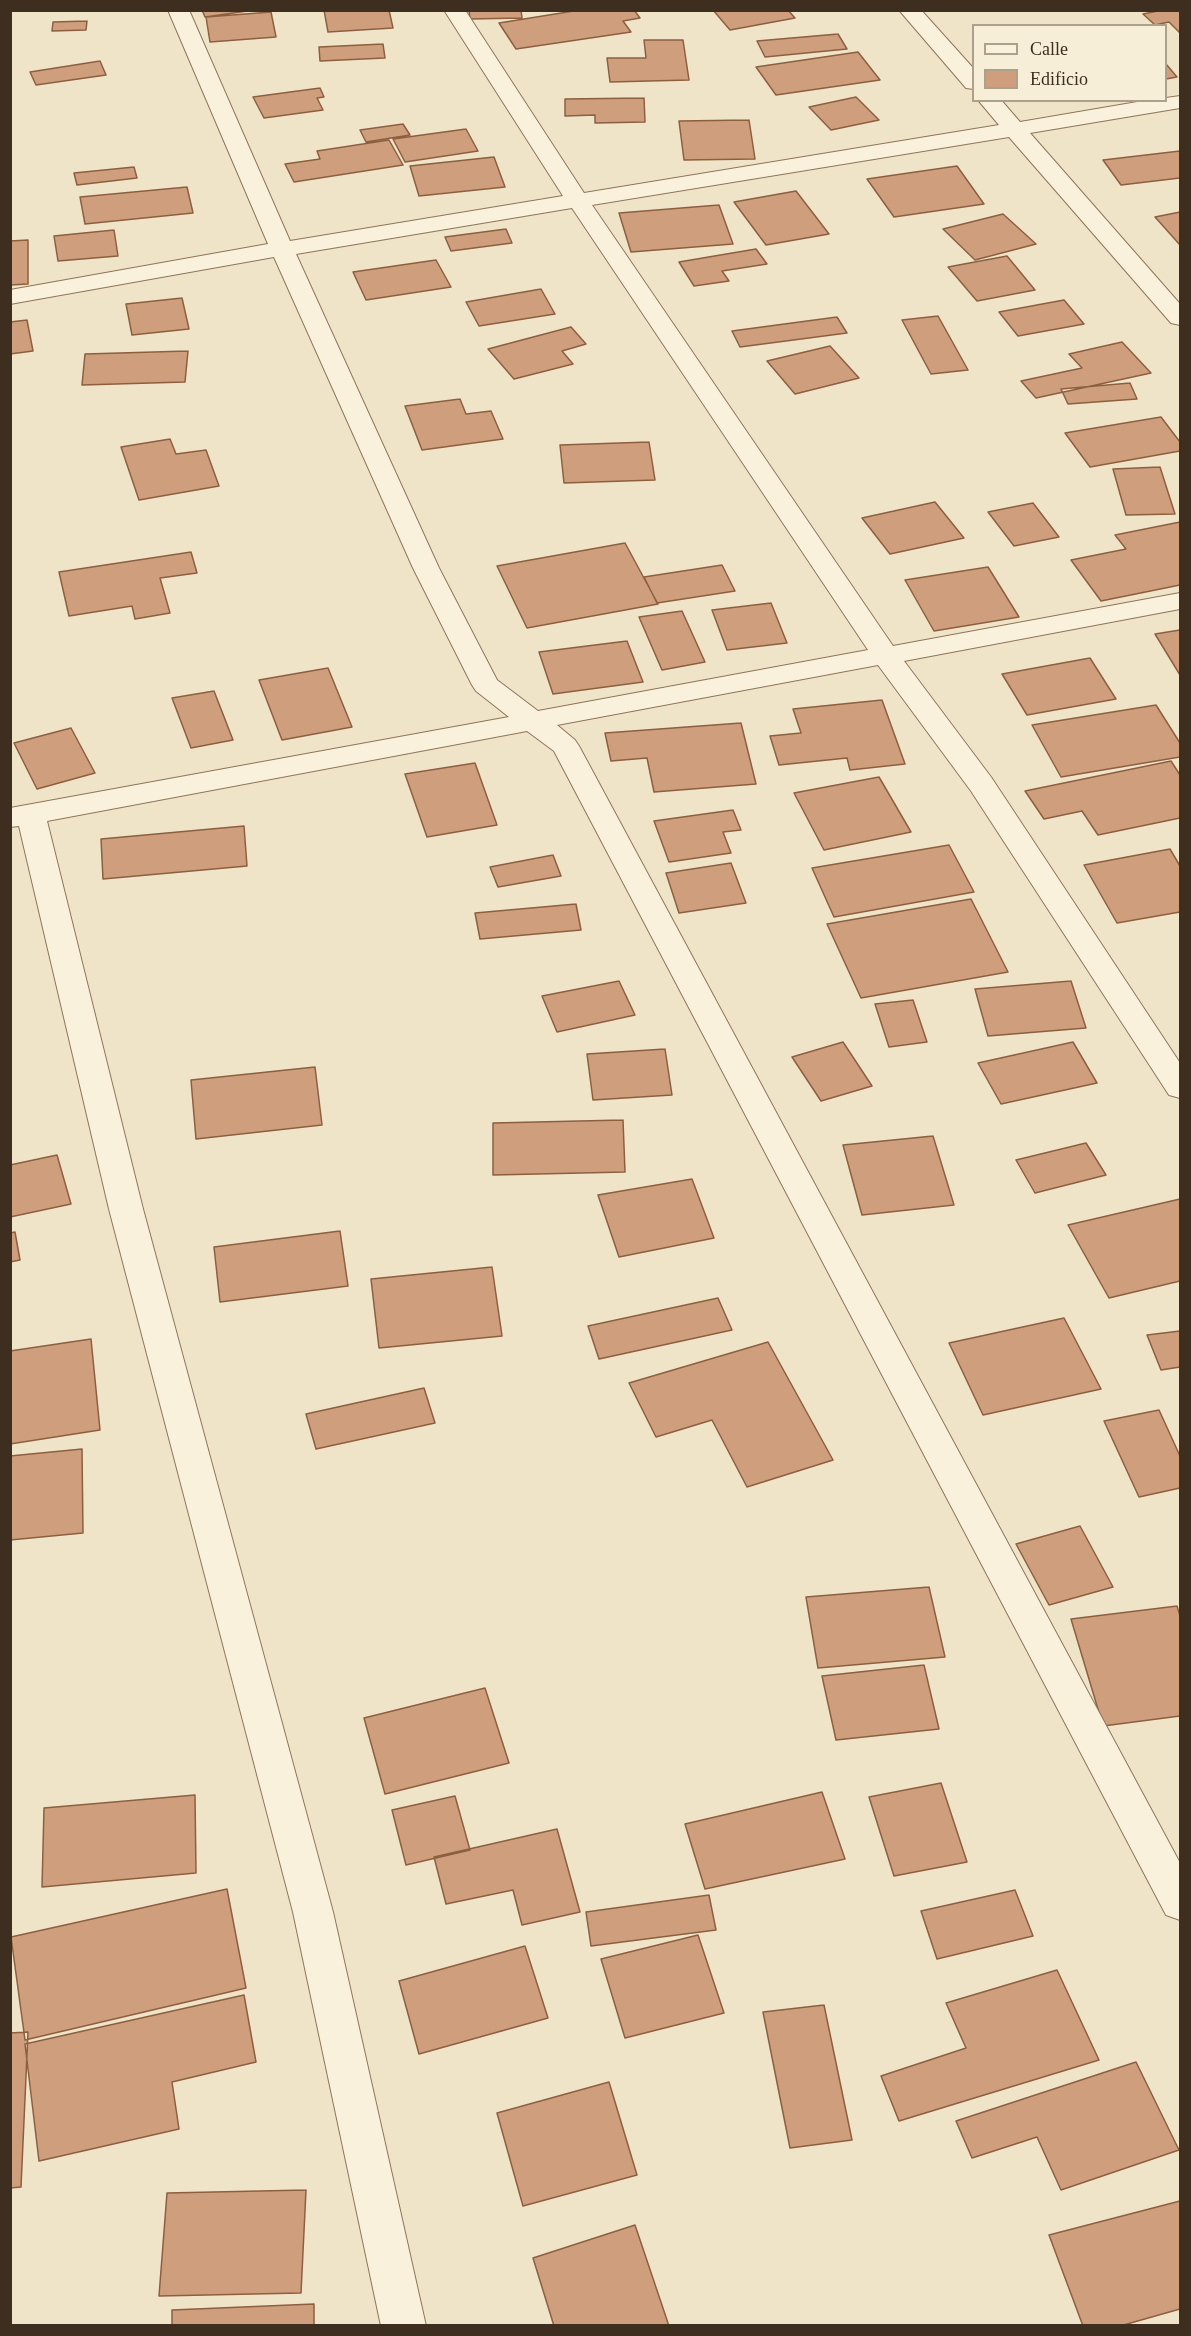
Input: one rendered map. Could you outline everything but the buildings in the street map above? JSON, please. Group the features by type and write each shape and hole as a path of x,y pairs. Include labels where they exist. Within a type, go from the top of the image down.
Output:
{"street":[{"path":"178,10 282,249 426,568 486,686 565,746 1180,1902"},
{"path":"454,10 578,201 885,655 981,784 1180,1087"},
{"path":"909,10 972,81"},
{"path":"991,102 1180,318"},
{"path":"10,297 282,249 1180,102"},
{"path":"404,2325 313,1912 21,816 1180,601"}]}
